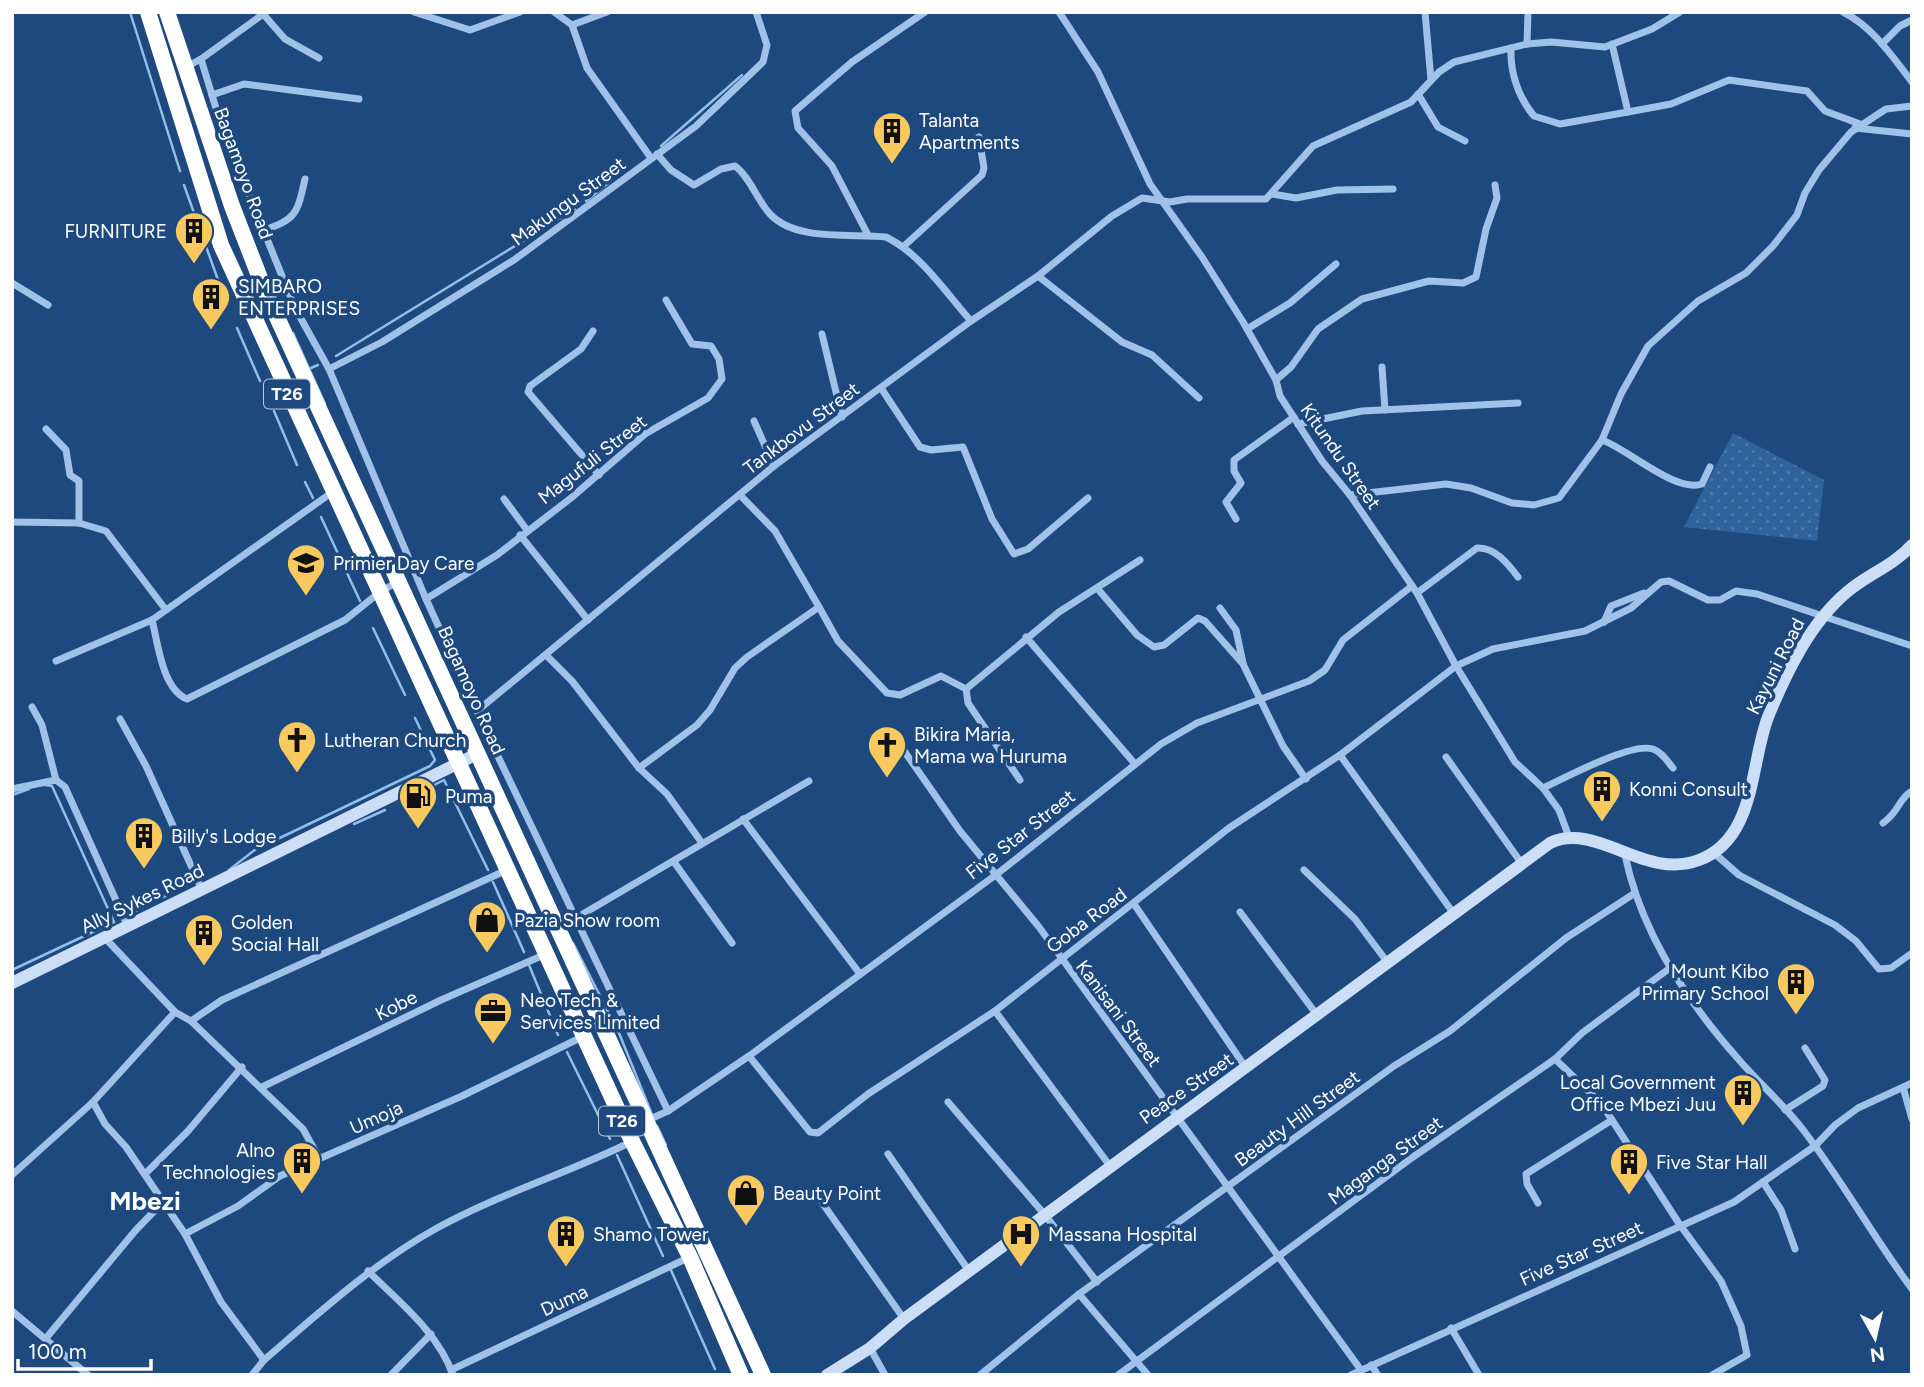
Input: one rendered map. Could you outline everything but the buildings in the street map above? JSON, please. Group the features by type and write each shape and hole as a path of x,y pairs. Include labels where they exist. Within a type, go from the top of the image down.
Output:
{"highway":[{"name":"T26","path":"148,12 221,245 284,388 335,491 632,1141 690,1258 737,1374"},
{"name":"Bagamoyo Road","path":"167,12 232,206 399,581 456,686 477,754 764,1375"}],"street":[{"path":"414,12 470,30 520,12"},
{"path":"554,12 572,26 587,68 654,156 670,170 694,185 735,166 772,215 790,225 807,231 886,237 904,246 971,321"},
{"path":"572,26 607,12"},
{"name":"Makungu Street","path":"329,369 382,342 514,260 696,126 759,69 767,45 756,12"},
{"path":"868,235 832,166 798,128 795,111 852,62 925,12"},
{"name":"Kitundu Street","path":"1059,12 1098,72 1150,184 1202,257 1247,329 1276,380 1280,396 1322,461 1350,495 1415,589 1456,666 1515,762 1543,788 1559,810 1569,837"},
{"path":"1425,12 1431,80"},
{"path":"1527,44 1528,12"},
{"path":"1272,194 1313,146 1350,126 1386,115 1412,102 1431,80 1454,62 1527,44 1551,42 1593,48 1612,44 1667,22 1680,12"},
{"path":"1843,12 1857,19 1882,44 1912,82"},
{"path":"184,68 201,60 265,13 285,40 319,58"},
{"path":"1882,44 1900,26 1912,20"},
{"path":"1612,44 1628,112"},
{"path":"1511,48 1514,77 1534,116 1560,124 1671,104 1729,80 1807,91 1825,111 1858,126 1912,134"},
{"path":"201,60 262,231 295,308 329,369 426,599 456,686 477,710 668,1111"},
{"path":"212,95 244,84 359,99"},
{"path":"1418,94 1438,127 1465,141"},
{"path":"1350,495 1446,484 1471,488 1512,503 1546,502 1563,494 1602,440 1621,394 1648,346 1698,301 1746,273 1773,246 1797,215 1818,170 1858,126 1886,109 1912,106"},
{"path":"904,246 982,175 984,168 979,137"},
{"path":"262,231 290,220 299,204 305,179"},
{"path":"1276,380 1291,367 1318,328 1363,299 1429,281 1463,284 1476,277 1486,229 1497,198 1495,185"},
{"name":"Tankbovu Street","path":"477,710 774,466 971,321 1038,276 1112,216 1142,198 1170,202 1202,199 1259,201 1272,194 1296,198 1337,190 1393,189"},
{"path":"1247,329 1290,303 1336,264"},
{"path":"1038,276 1122,342 1152,355 1199,398"},
{"path":"12,283 48,305"},
{"name":"Magufuli Street","path":"426,599 489,560 599,475 645,434 699,404 721,384 721,370 715,351 711,346 692,344 666,300"},
{"path":"593,331 581,349 530,386 527,392 599,475"},
{"path":"822,334 842,417"},
{"path":"1382,366 1385,410"},
{"path":"881,388 920,447 931,450 963,447 992,519 1014,554 1021,553 1036,543 1087,498"},
{"path":"1236,519 1226,502 1241,483 1234,471 1234,460 1296,421 1385,410 1518,403"},
{"path":"754,421 774,466"},
{"path":"46,429 66,450 70,475 79,481 79,523"},
{"path":"1602,440 1653,469 1692,486 1702,484 1710,467"},
{"path":"56,661 152,620 335,491"},
{"path":"740,495 775,531 838,641 887,693 901,695 942,676 965,689 968,703 1020,780"},
{"path":"504,499 523,533 588,620"},
{"path":"12,522 79,523 99,528 111,535 166,610"},
{"name":"Kayuni Road","path":"1714,853 1740,822 1768,718 1801,651 1822,617 1848,591 1912,545"},
{"name":"Five Star Street","path":"648,1120 668,1111 749,1056 997,874 1135,764 1197,723 1308,681 1325,670 1343,640 1477,548 1486,548 1507,563"},
{"path":"1516,556 1507,563 1518,577"},
{"path":"965,689 1026,637 1140,559"},
{"path":"152,620 171,684 177,695 187,699 345,620 380,592 399,581"},
{"name":"Goba Road","path":"749,1056 810,1132 818,1133 867,1094 995,1011 1229,828 1340,755 1456,666 1493,649 1570,636 1631,608 1645,593 1666,581 1708,600 1720,600 1729,593 1741,591 1822,617"},
{"path":"1097,588 1137,635 1154,647 1164,645 1200,618 1243,663"},
{"path":"639,768 696,725 710,710 735,668 747,657 819,607"},
{"path":"1220,608 1236,630 1243,663 1260,701 1283,746 1306,779"},
{"path":"1822,617 1912,646"},
{"path":"1026,637 1135,764"},
{"path":"546,655 572,681 639,768 667,794 702,843"},
{"path":"32,707 42,725 56,780 65,787 129,928"},
{"path":"120,719 146,766 202,890"},
{"name":"Kanisani Street","path":"900,745 960,831 997,874 1361,1370"},
{"path":"1543,788 1592,765 1644,748 1661,753 1673,768"},
{"name":"Ally Sykes Road","path":"12,983 129,928 477,754"},
{"path":"1340,755 1454,914"},
{"path":"1446,757 1522,864"},
{"path":"12,789 56,780"},
{"path":"576,918 808,782"},
{"path":"1883,823 1895,815 1902,798 1912,791"},
{"path":"743,818 860,974"},
{"path":"1569,837 1599,843 1625,855 1672,864 1699,861 1714,853 1739,875 1835,925 1856,941 1880,969 1891,968 1912,953"},
{"name":"Peace Street","path":"827,1375 870,1348 904,1319 1110,1166 1246,1069 1550,843 1569,837"},
{"path":"1625,855 1636,892 1670,968 1709,1025 1815,1146 1870,1232 1912,1289"},
{"path":"674,862 732,943"},
{"path":"191,1020 222,1000 509,869"},
{"path":"1304,870 1355,919 1388,963"},
{"name":"Beauty Hill Street","path":"980,1375 1079,1294 1394,1066 1450,1031 1566,938 1636,892"},
{"path":"1134,904 1246,1069"},
{"path":"1240,912 1317,1015"},
{"path":"106,939 175,1012 191,1020 303,1129 319,1158"},
{"name":"Kobe","path":"262,1087 441,1000 546,954"},
{"name":"Maganga Street","path":"1118,1375 1413,1157 1555,1059 1582,1033 1670,968"},
{"path":"995,1011 1110,1166"},
{"path":"12,1175 93,1102 175,1012"},
{"name":"Umoja","path":"185,1234 238,1206 281,1176 463,1096 584,1036"},
{"path":"1786,1110 1823,1086 1825,1080 1805,1048"},
{"path":"1555,1059 1601,1103 1680,1225 1721,1281 1748,1351 1745,1359 1712,1375"},
{"path":"145,1174 188,1131 242,1068"},
{"name":"Five Star Street","path":"1351,1375 1734,1202 1815,1146 1835,1125 1858,1108 1912,1083"},
{"path":"1903,1087 1912,1119"},
{"path":"93,1102 105,1124 126,1147 185,1234 221,1302 264,1360"},
{"path":"948,1102 1045,1215 1097,1282"},
{"path":"1538,1203 1527,1184 1526,1174 1612,1120"},
{"path":"251,1375 264,1360 368,1271 438,1227 632,1141"},
{"path":"888,1154 969,1271"},
{"path":"1763,1182 1781,1210 1795,1249"},
{"path":"816,1194 904,1319"},
{"path":"47,1337 135,1231 162,1203"},
{"name":"Duma","path":"452,1372 690,1258"},
{"path":"368,1271 431,1334 452,1372"},
{"path":"1079,1294 1148,1375"},
{"path":"13,1314 47,1337 82,1373"},
{"path":"1451,1328 1479,1375"},
{"path":"391,1375 431,1334"},
{"path":"870,1348 885,1375"},
{"path":"1371,1365 1378,1375"}],"shaded area":[{"path":"1733,433 1824,480 1817,541 1684,527"}],"waterway":[{"path":"130,12 180,171"},
{"path":"661,146 742,75"},
{"path":"586,201 612,180"},
{"path":"184,185 227,305"},
{"path":"336,356 575,209"},
{"path":"237,328 260,381"},
{"path":"293,333 325,404"},
{"path":"311,368 318,365"},
{"path":"274,411 297,465"},
{"path":"305,482 313,498"},
{"path":"321,517 360,601"},
{"path":"373,628 405,695"},
{"path":"263,846 430,766 435,760 415,718"},
{"path":"402,801 444,780 488,870"},
{"path":"12,970 114,922 52,786 45,785"},
{"path":"12,795 29,789"},
{"path":"354,824 385,810"},
{"path":"229,870 256,849"},
{"path":"156,901 192,882"},
{"path":"493,882 524,952"},
{"path":"126,916 148,905"},
{"path":"573,943 619,1033 653,1117"},
{"path":"529,965 558,1035"},
{"path":"567,1052 610,1139"},
{"path":"657,1126 666,1145"},
{"path":"617,1155 663,1256"},
{"path":"670,1268 715,1369"}],"place":[{"name":"Talanta Apartments","path":"892,165"},
{"name":"FURNITURE","path":"194,265"},
{"name":"SIMBARO ENTERPRISES","path":"211,331"},
{"name":"Primier Day Care","path":"306,597"},
{"name":"Lutheran Church","path":"297,774"},
{"name":"Bikira Maria, Mama wa Huruma","path":"887,779"},
{"name":"Konni Consult","path":"1602,823"},
{"name":"Puma","path":"418,830"},
{"name":"Billy's Lodge","path":"144,870"},
{"name":"Pazia Show room","path":"487,954"},
{"name":"Golden Social Hall","path":"204,967"},
{"name":"Mount Kibo Primary School","path":"1796,1016"},
{"name":"Neo Tech & Services Limited","path":"493,1045"},
{"name":"Local Government Office Mbezi Juu","path":"1743,1127"},
{"name":"Alno Technologies","path":"302,1195"},
{"name":"Five Star Hall","path":"1629,1196"},
{"name":"Beauty Point","path":"746,1227"},
{"name":"Shamo Tower","path":"566,1268"},
{"name":"Massana Hospital","path":"1021,1268"}],"district":[{"name":"Mbezi","path":"145,1201"}]}
